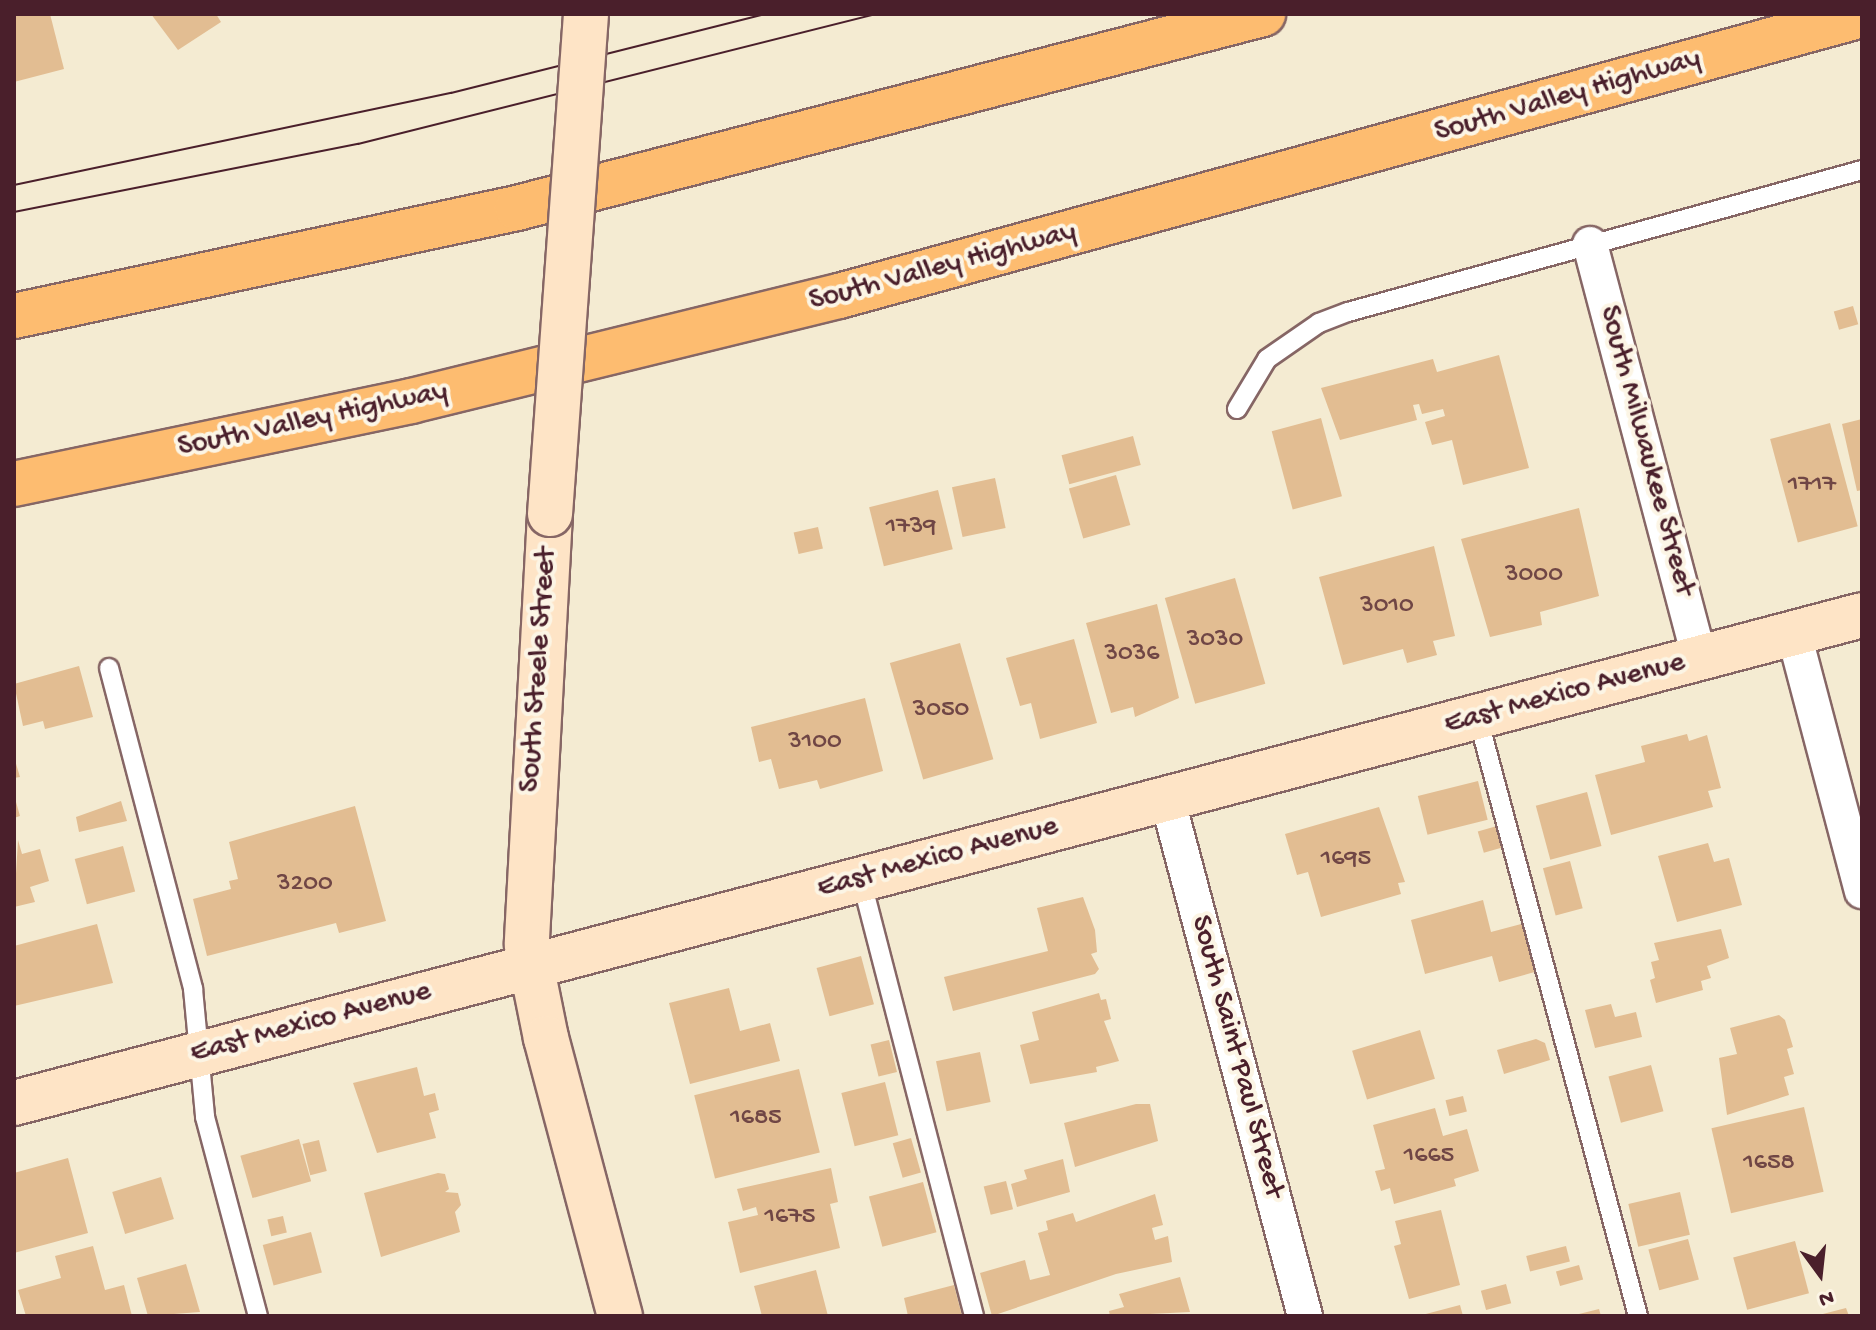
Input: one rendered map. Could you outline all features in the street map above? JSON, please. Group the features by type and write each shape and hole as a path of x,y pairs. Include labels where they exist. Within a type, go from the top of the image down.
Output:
{"highway":[{"path":"14,316 517,208 1263,14"},
{"name":"South Valley Highway","path":"14,484 411,401 746,320 1862,15"},
{"path":"1762,43 1862,22"}],"street":[{"name":"South Steele Street","path":"586,14 526,900 530,964 620,1316"},
{"name":"South Milwaukee Street","path":"1590,244 1700,659"},
{"name":"East Mexico Avenue","path":"14,1103 530,964 1862,615"},
{"path":"1794,634 1862,891"},
{"name":"South Saint Paul Street","path":"1167,798 1305,1316"}],"lane":[{"path":"1237,409 1267,359 1319,323 1590,244 1862,170"},
{"path":"109,668 193,989 205,1117 258,1316"},
{"path":"1478,718 1638,1316"},
{"path":"861,879 974,1316"}],"building":[{"path":"14,14 50,14 64,69 14,82"},
{"path":"151,14 216,14 221,22 178,50"},
{"path":"1853,306 1858,324 1839,330 1834,312"},
{"path":"1499,355 1529,468 1463,485 1452,440 1432,445 1425,422 1445,416 1443,409 1422,414 1419,404 1413,405 1417,420 1340,440 1321,388 1433,359 1437,372"},
{"path":"1321,418 1342,496 1293,509 1272,431"},
{"path":"1862,419 1862,490 1857,491 1842,424"},
{"path":"1830,423 1858,526 1798,542 1770,439"},
{"path":"1133,436 1141,465 1069,484 1062,455"},
{"path":"1116,475 1130,525 1083,538 1069,489"},
{"path":"995,478 1006,528 963,537 952,487"},
{"path":"938,490 953,549 884,566 869,507"},
{"path":"1579,508 1599,596 1540,612 1542,625 1490,637 1461,539"},
{"path":"818,527 823,548 799,554 794,533"},
{"path":"1434,546 1455,636 1433,641 1437,655 1407,663 1403,649 1343,665 1319,577"},
{"path":"1235,578 1265,684 1195,704 1165,598"},
{"path":"1157,604 1179,698 1135,717 1133,707 1111,713 1086,623"},
{"path":"1074,639 1097,723 1040,739 1031,703 1020,706 1006,658"},
{"path":"960,643 993,759 923,779 890,663"},
{"path":"79,666 93,717 45,729 43,721 23,726 14,684"},
{"path":"865,698 883,771 820,789 817,780 779,789 771,759 759,762 751,727"},
{"path":"1687,734 1689,741 1707,735 1721,788 1708,791 1713,807 1611,835 1595,775 1645,762 1641,746"},
{"path":"14,757 20,777 14,778"},
{"path":"1478,781 1488,820 1428,835 1418,796"},
{"path":"1587,792 1601,846 1550,860 1536,806"},
{"path":"14,795 20,816 14,818"},
{"path":"121,801 127,821 79,832 76,817"},
{"path":"355,806 386,921 339,933 336,923 207,956 193,899 231,889 229,881 238,879 229,842"},
{"path":"1379,807 1405,882 1398,883 1401,894 1321,917 1308,872 1297,875 1285,834"},
{"path":"1497,826 1503,847 1484,853 1478,832"},
{"path":"18,840 22,854 40,849 49,881 30,887 35,902 14,907"},
{"path":"1708,843 1714,862 1729,858 1742,905 1677,922 1658,856"},
{"path":"123,846 135,891 87,904 75,859"},
{"path":"1570,861 1583,908 1556,916 1543,868"},
{"path":"1083,897 1095,930 1097,952 1091,954 1099,969 1095,974 953,1011 944,977 1048,951 1037,908"},
{"path":"1483,900 1491,932 1525,923 1538,971 1499,982 1492,956 1425,974 1411,920"},
{"path":"97,924 113,983 14,1006 14,946"},
{"path":"1721,929 1729,958 1707,966 1711,978 1701,981 1703,990 1656,1003 1650,980 1655,978 1651,962 1659,960 1654,943"},
{"path":"861,956 874,1004 830,1016 817,968"},
{"path":"729,988 740,1031 770,1023 780,1061 690,1084 669,1003"},
{"path":"1099,993 1101,1000 1106,999 1111,1019 1104,1021 1119,1061 1096,1067 1097,1072 1030,1084 1020,1045 1039,1040 1032,1012"},
{"path":"1611,1004 1615,1017 1636,1012 1642,1037 1595,1048 1585,1010"},
{"path":"1779,1015 1785,1020 1793,1047 1787,1049 1794,1074 1784,1077 1789,1095 1727,1115 1719,1058 1737,1054 1730,1028"},
{"path":"1420,1030 1435,1079 1367,1100 1352,1051"},
{"path":"1536,1039 1545,1043 1550,1060 1504,1074 1497,1050"},
{"path":"889,1040 897,1072 879,1077 871,1045"},
{"path":"980,1052 991,1102 947,1111 936,1061"},
{"path":"1651,1065 1663,1111 1621,1123 1608,1076"},
{"path":"417,1067 424,1096 435,1093 439,1110 429,1113 436,1138 377,1153 353,1083"},
{"path":"799,1069 820,1152 715,1179 694,1095"},
{"path":"885,1082 898,1135 855,1146 841,1093"},
{"path":"1463,1096 1467,1112 1449,1116 1446,1100"},
{"path":"1136,1104 1150,1104 1158,1141 1075,1167 1064,1123"},
{"path":"1804,1107 1824,1192 1731,1213 1711,1128"},
{"path":"1435,1108 1443,1136 1467,1129 1479,1171 1454,1179 1456,1186 1394,1204 1390,1188 1381,1191 1375,1171 1385,1169 1373,1125"},
{"path":"911,1138 921,1173 903,1178 893,1143"},
{"path":"299,1139 311,1181 252,1198 240,1156"},
{"path":"319,1140 327,1171 310,1175 303,1144"},
{"path":"68,1158 88,1233 14,1253 14,1173"},
{"path":"1063,1159 1070,1192 1017,1207 1011,1184 1027,1179 1024,1170"},
{"path":"831,1168 838,1202 830,1204 840,1248 740,1273 728,1222 758,1215 756,1207 743,1211 737,1189"},
{"path":"438,1173 445,1174 449,1189 445,1192 458,1193 461,1205 455,1212 460,1232 381,1257 364,1193"},
{"path":"161,1177 174,1219 125,1234 112,1192"},
{"path":"1006,1181 1013,1209 991,1215 984,1187"},
{"path":"923,1182 936,1232 882,1247 869,1196"},
{"path":"1680,1192 1690,1235 1638,1247 1628,1204"},
{"path":"1155,1194 1163,1225 1152,1228 1155,1240 1168,1236 1172,1262 1116,1274 992,1316 980,1273 1025,1260 1030,1280 1050,1275 1038,1233 1048,1230 1046,1221 1073,1213 1076,1222"},
{"path":"1441,1210 1460,1285 1409,1299 1394,1246 1401,1244 1395,1221"},
{"path":"283,1216 287,1233 271,1236 267,1220"},
{"path":"311,1232 322,1273 274,1286 263,1245"},
{"path":"1688,1239 1699,1280 1659,1290 1648,1250"},
{"path":"1795,1241 1809,1293 1747,1310 1733,1258"},
{"path":"93,1246 105,1290 124,1285 132,1316 26,1316 18,1290 61,1278 55,1256"},
{"path":"1566,1246 1570,1262 1530,1271 1526,1256"},
{"path":"186,1264 200,1312 148,1316 137,1278"},
{"path":"1579,1265 1583,1279 1560,1286 1556,1272"},
{"path":"816,1270 828,1316 762,1316 754,1286"},
{"path":"1180,1277 1190,1312 1110,1316 1109,1311 1124,1307 1119,1294"},
{"path":"1506,1284 1511,1303 1486,1310 1481,1291"},
{"path":"954,1285 962,1316 908,1316 904,1298"},
{"path":"1460,1305 1463,1316 1422,1316 1422,1315"},
{"path":"1846,1308 1849,1316 1819,1315"},
{"path":"1599,1309 1601,1316 1575,1316 1575,1315"}],"tram line":[{"path":"14,185 451,93 765,14"},
{"path":"14,212 358,144 876,14"}]}
